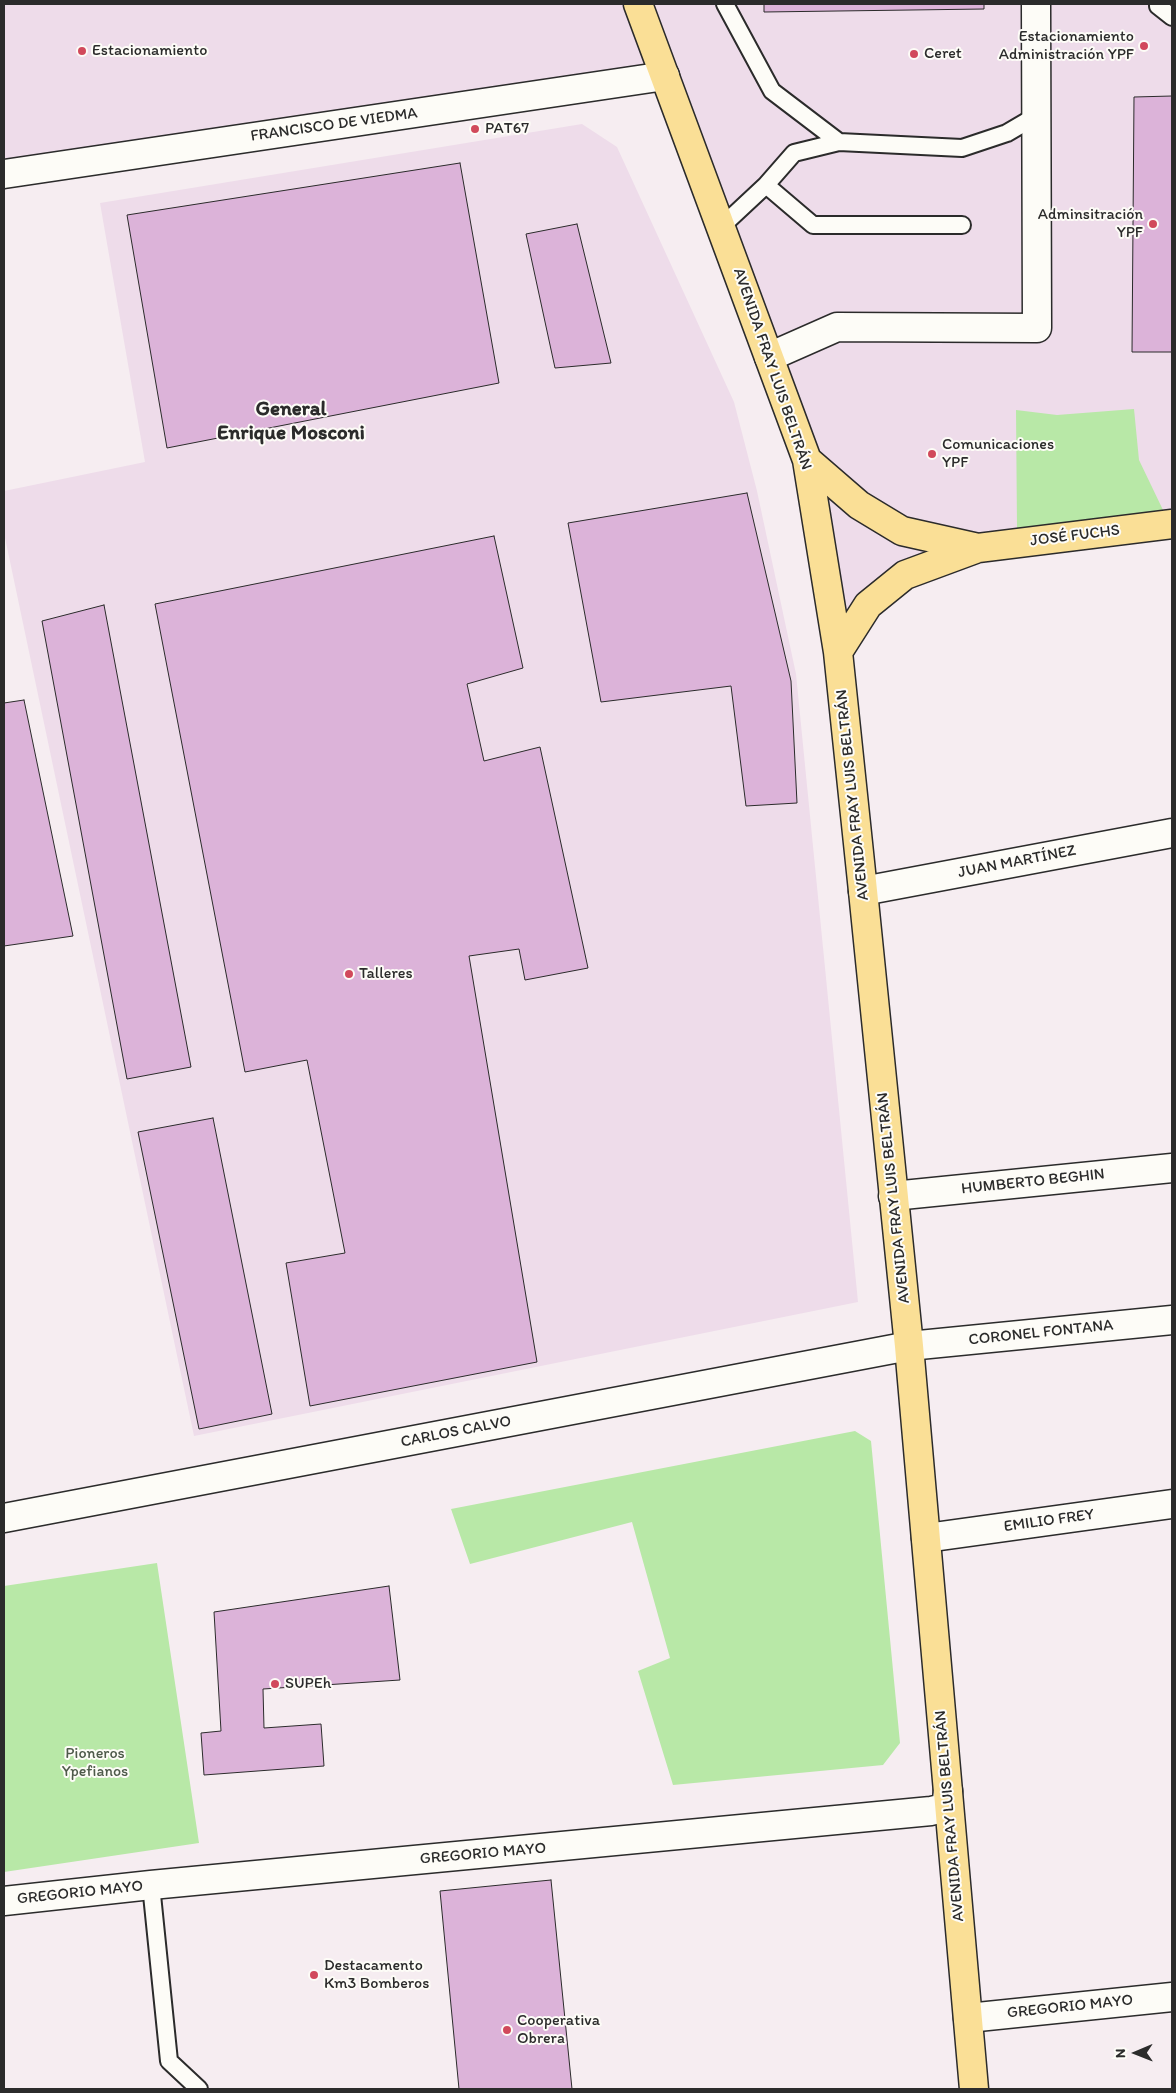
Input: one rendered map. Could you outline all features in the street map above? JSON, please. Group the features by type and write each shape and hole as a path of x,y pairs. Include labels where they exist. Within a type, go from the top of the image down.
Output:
{"main road":[{"name":"AVENIDA FRAY LUIS BELTRÁN","path":"638,4 807,460 838,652 909,1346 933,1615 940,1801 968,2018 974,2089"},
{"name":"JOSÉ FUCHS","path":"807,460 859,506 902,531 978,548"},
{"name":"JOSÉ FUCHS","path":"838,652 868,605 905,575 978,548 1172,524"}],"street":[{"path":"769,357 837,327 1037,328 1036,4"},
{"name":"FRANCISCO DE VIEDMA","path":"4,174 665,76"},
{"name":"JUAN MARTÍNEZ","path":"863,891 1172,834"},
{"name":"HUMBERTO BEGHIN","path":"893,1196 1172,1168"},
{"name":"CORONEL FONTANA","path":"909,1346 1172,1320"},
{"name":"CARLOS CALVO","path":"4,1518 909,1346"},
{"name":"EMILIO FREY","path":"926,1538 1172,1504"},
{"name":"GREGORIO MAYO","path":"4,1902 940,1801"},
{"name":"GREGORIO MAYO","path":"968,2018 1172,1996"}],"lane":[{"path":"725,4 772,91 839,142"},
{"path":"1158,4 1172,18"},
{"path":"721,227 766,185 794,153 839,142 962,148 1007,133 1036,116"},
{"path":"766,185 813,225 962,225"},
{"path":"151,1885 169,2062 199,2089"}],"shaded area":[{"path":"4,4 1172,4 1172,524 905,575 838,652 807,460 665,76 4,174"},
{"path":"582,124 617,147 734,402 757,491 796,674 858,1302 194,1436 4,533 4,491 145,462 100,203"}],"green space":[{"path":"1134,409 1139,460 1163,510 1141,537 1017,528 1016,410 1057,415"},
{"path":"855,1431 871,1441 900,1743 883,1765 673,1785 638,1671 670,1658 632,1522 470,1564 451,1509"},
{"name":"Pioneros Ypefianos","path":"157,1563 199,1843 4,1872 4,1586"}],"building":[{"path":"764,4 984,4 984,9 764,12"},
{"name":"Adminsitración YPF","path":"1172,96 1172,352 1132,352 1134,97"},
{"path":"460,163 499,383 167,448 127,215"},
{"path":"577,224 611,363 555,368 526,234"},
{"path":"747,493 791,681 797,803 746,806 731,686 601,702 568,523"},
{"name":"Talleres","path":"494,536 523,668 467,684 484,761 540,747 588,968 525,980 519,949 469,956 537,1362 310,1406 286,1263 345,1253 307,1060 245,1072 155,604"},
{"path":"104,605 191,1067 127,1079 42,621"},
{"path":"24,700 73,936 4,946 4,703"},
{"path":"213,1118 272,1414 199,1429 138,1132"},
{"name":"SUPEh","path":"389,1586 400,1680 263,1689 264,1728 321,1724 324,1766 204,1775 201,1733 221,1731 214,1612"},
{"path":"551,1880 572,2089 459,2089 440,1891"}],"place":[{"name":"Estacionamiento Administración YPF","path":"1144,46"},
{"name":"Estacionamiento","path":"82,51"},
{"name":"Ceret","path":"914,54"},
{"name":"PAT67","path":"475,129"},
{"name":"Adminsitración YPF","path":"1153,224"},
{"name":"Comunicaciones YPF","path":"932,454"},
{"name":"Talleres","path":"349,974"},
{"name":"SUPEh","path":"275,1684"},
{"name":"Destacamento Km3 Bomberos","path":"314,1975"},
{"name":"Cooperativa Obrera","path":"507,2030"}],"district":[{"name":"General Enrique Mosconi","path":"291,422"}]}
